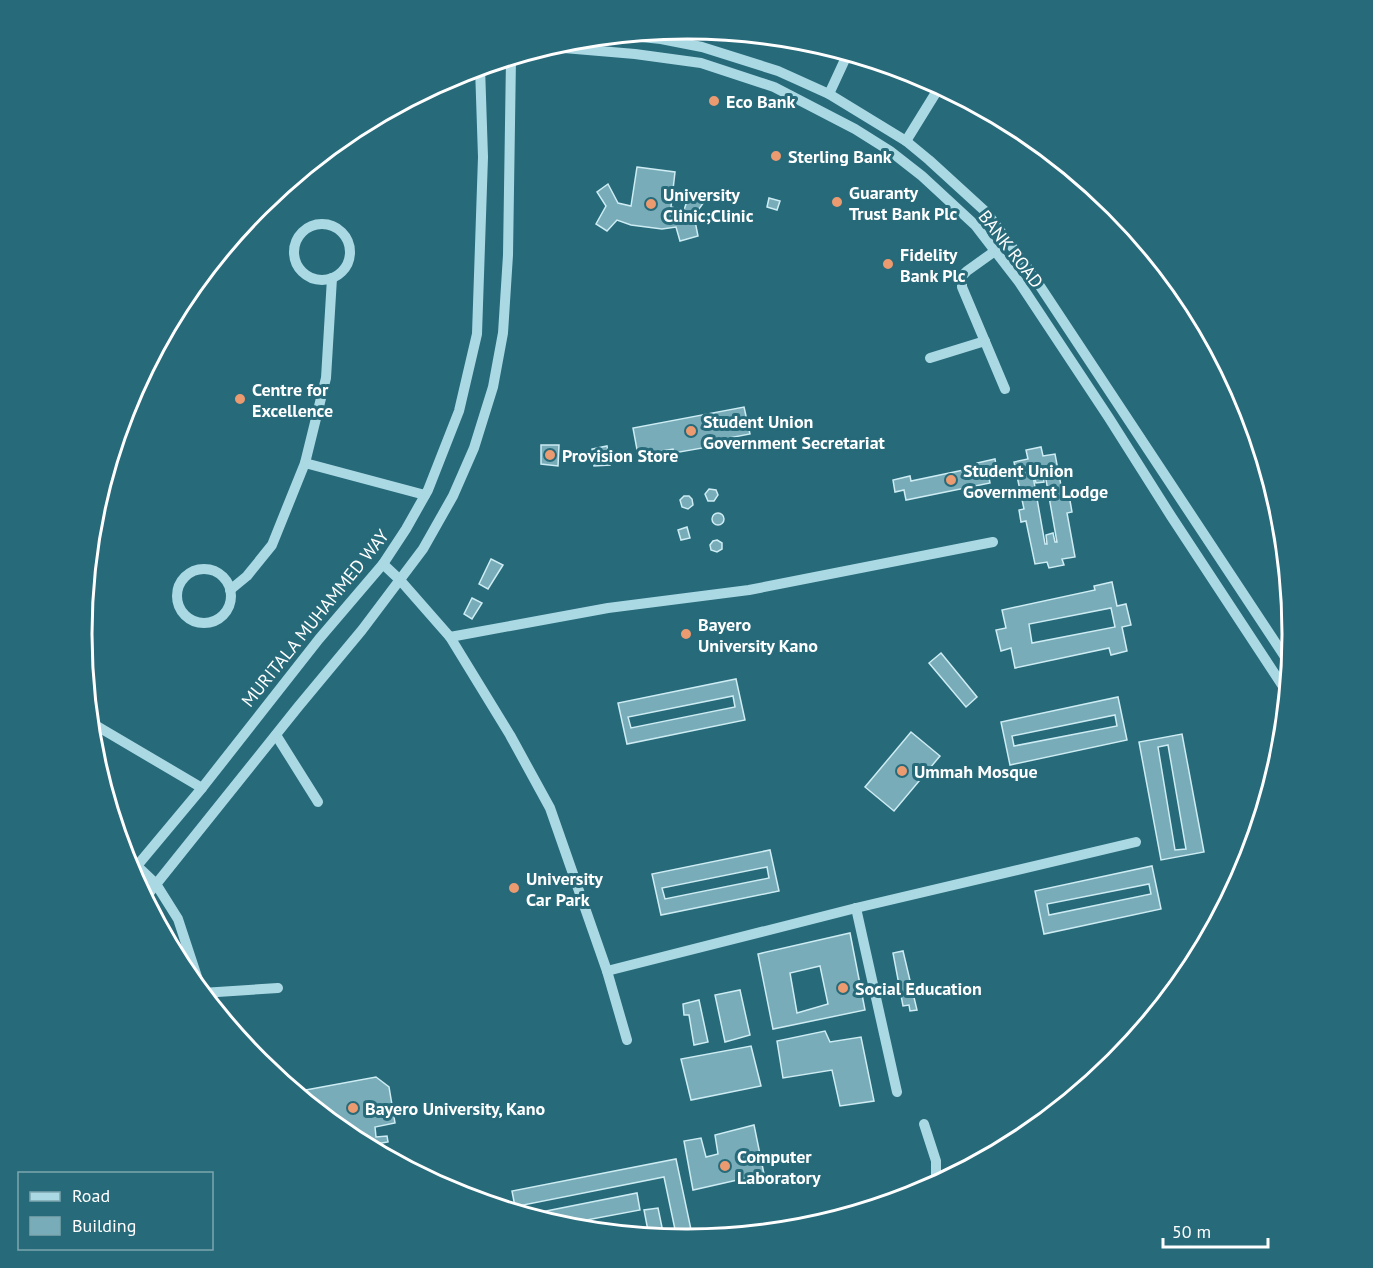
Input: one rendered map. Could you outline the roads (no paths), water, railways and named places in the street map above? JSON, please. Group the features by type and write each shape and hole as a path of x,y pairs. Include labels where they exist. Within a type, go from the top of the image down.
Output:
{"street":[{"path":"676,39 778,71 830,94 906,141 987,213 1030,271 1281,651"},
{"name":"BANK ROAD","path":"576,49 701,63 774,87 855,129 890,151 922,176 975,225 1019,282 1279,681"},
{"path":"830,94 845,60"},
{"path":"150,891 362,630 423,549 453,496 474,448 493,387 502,333 508,255 511,66"},
{"name":"MURITALA MUHAMMED WAY","path":"138,864 382,564 406,529 425,495 459,411 477,334 483,157 480,76"},
{"path":"906,141 935,93"},
{"path":"329,225 344,234 349,242 350,259 340,274 332,278 324,280 307,276 296,262 294,253 298,237 312,226 329,225"},
{"path":"995,251 967,271 963,276 962,287 1005,389"},
{"path":"231,590 221,575 206,569 197,570 189,573 178,586 177,603 181,611 194,622 211,623 219,619 230,606 231,590 247,576 272,545 305,463 326,378 332,278"},
{"path":"930,358 985,341"},
{"path":"305,463 425,495"},
{"path":"450,637 608,608 749,590 993,542"},
{"path":"382,564 400,580 450,637 510,735 550,808 607,971 627,1040"},
{"path":"99,728 202,788"},
{"path":"276,735 318,802"},
{"path":"607,971 856,908 1136,842"},
{"path":"143,875 156,884 178,919 195,969"},
{"path":"856,908 897,1092"},
{"path":"212,993 278,988"},
{"path":"924,1124 936,1161 936,1174"}],"place":[{"name":"Eco Bank","path":"714,101"},
{"name":"Sterling Bank","path":"776,156"},
{"name":"Guaranty Trust Bank Plc","path":"837,202"},
{"name":"University Clinic;Clinic","path":"651,204"},
{"name":"Fidelity Bank Plc","path":"888,264"},
{"name":"Centre for Excellence","path":"240,399"},
{"name":"Student Union Government Secretariat","path":"691,431"},
{"name":"Provision Store","path":"550,455"},
{"name":"Student Union Government Lodge","path":"951,480"},
{"name":"Bayero University Kano","path":"686,634"},
{"name":"Ummah Mosque","path":"902,771"},
{"name":"University Car Park","path":"514,888"},
{"name":"Social Education","path":"843,988"},
{"name":"Bayero University, Kano","path":"353,1108"},
{"name":"Computer Laboratory","path":"725,1166"}]}
